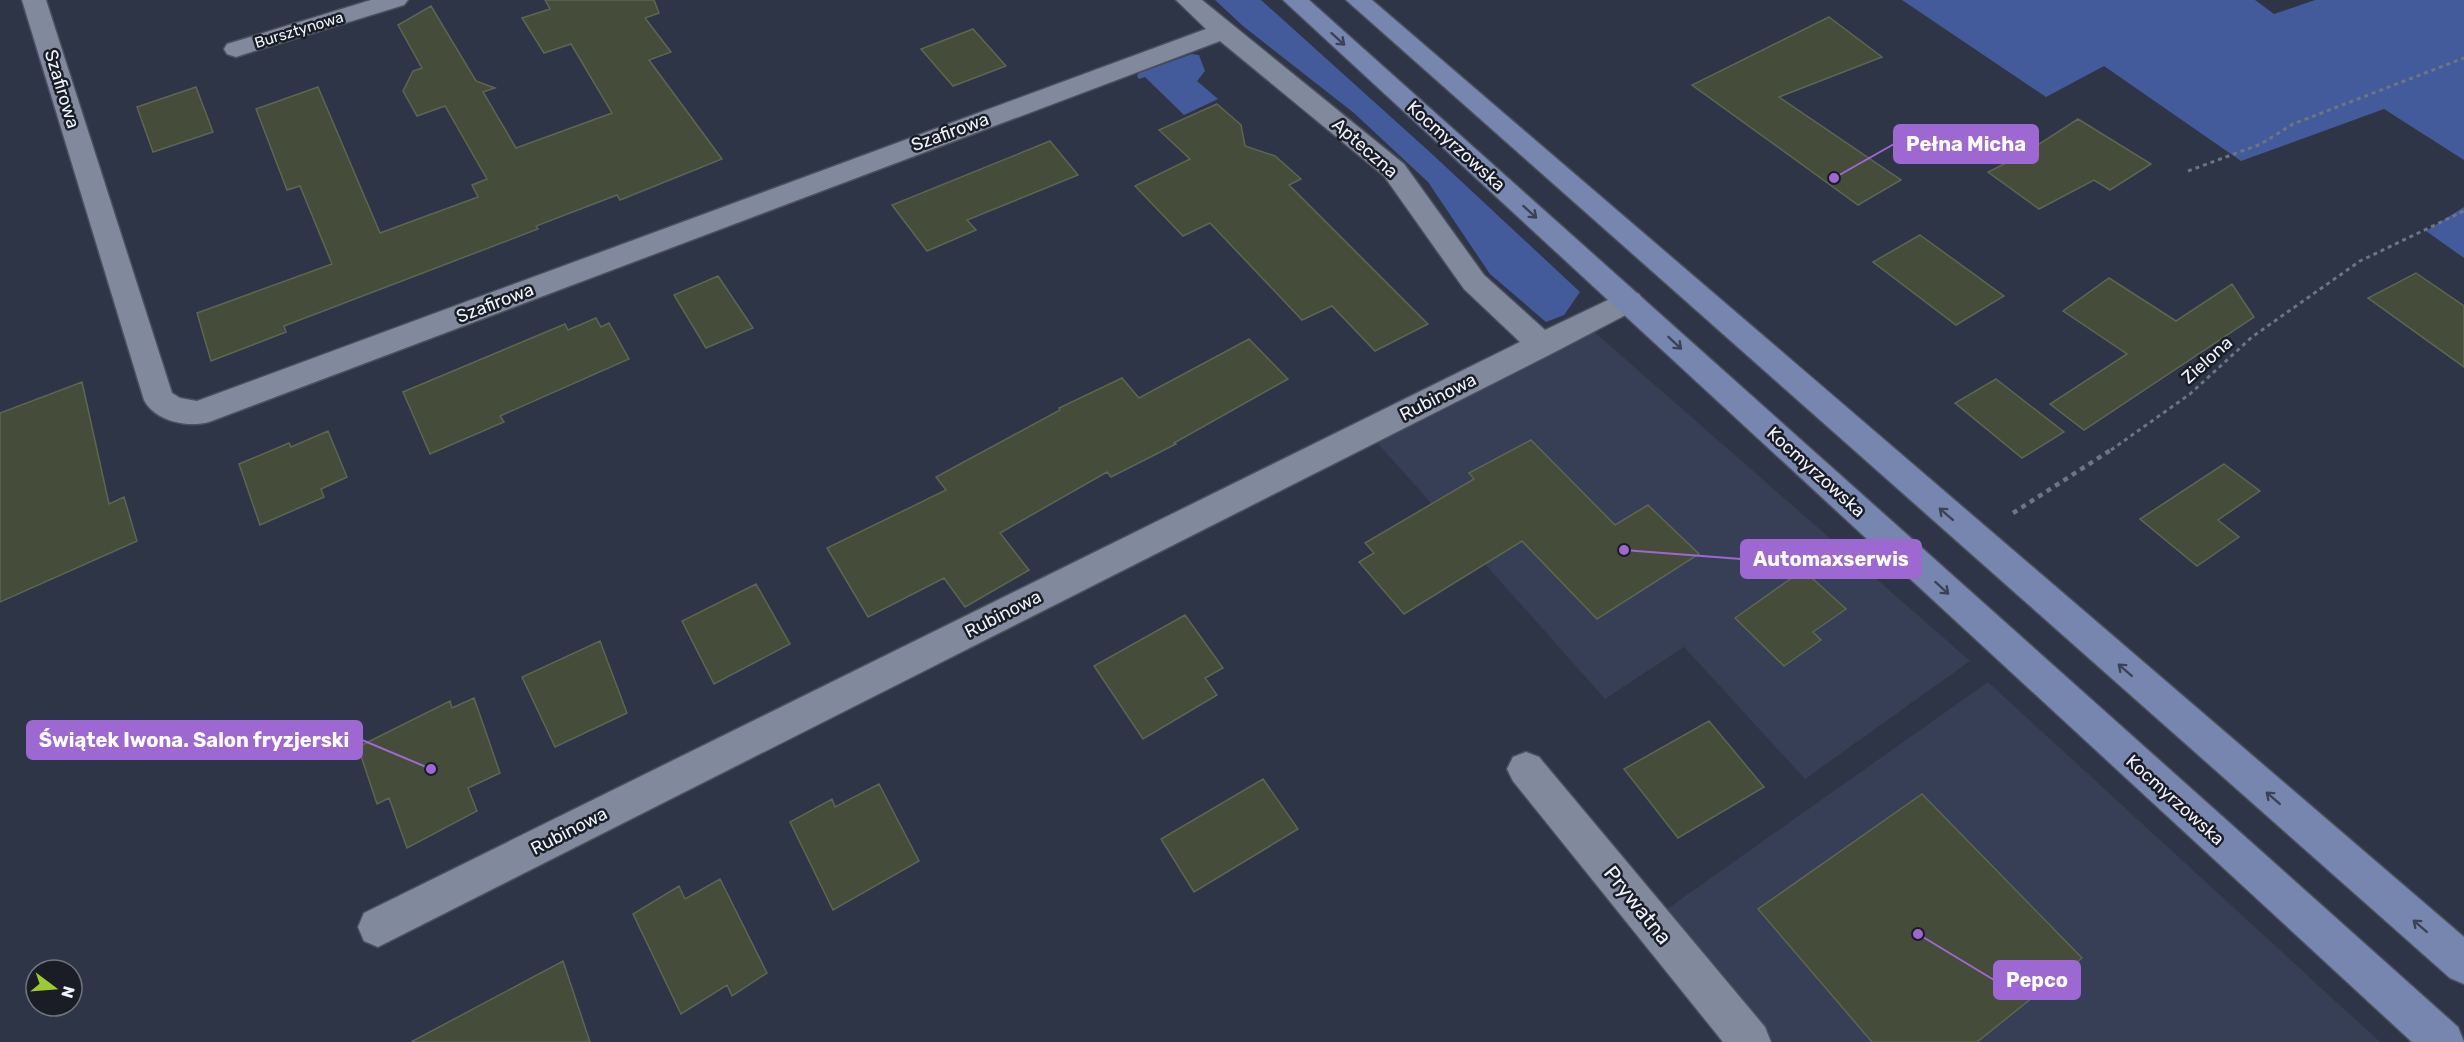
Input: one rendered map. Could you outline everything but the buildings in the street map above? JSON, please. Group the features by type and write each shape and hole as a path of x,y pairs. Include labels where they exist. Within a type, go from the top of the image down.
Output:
{"main road":[{"name":"Kocmyrzowska","path":"1295,0 2443,1042"},
{"path":"1358,0 2464,964"}],"street":[{"name":"Szafirowa","path":"34,0 159,400 173,409 198,413 1223,31"},
{"name":"Bursztynowa","path":"236,49 396,0"},
{"name":"Apteczna","path":"1188,0 1394,170 1474,282 1542,345"},
{"name":"Rubinowa","path":"378,927 1629,301"},
{"name":"Prywatna","path":"1526,768 1750,1042"}],"path":[{"path":"2188,171 2261,144 2293,124 2464,58"},
{"name":"Zielona","path":"1974,538 2128,439 2190,394 2253,337 2360,261 2464,211"}],"shaded area":[{"path":"1215,0 1261,0 1432,154 1580,292 1564,315 1546,322 1490,274 1428,182 1354,113 1243,26"},
{"path":"1902,0 2255,0 2274,14 2315,0 2464,0 2464,160 2384,109 2241,161 2104,66 2046,97"},
{"path":"1192,54 1199,55 1205,71 1197,81 1218,99 1184,115 1145,77 1139,79 1137,76 1139,73"},
{"path":"2464,207 2464,258 2426,231"},
{"path":"1592,330 1970,661 1805,779 1684,647 1605,699 1374,439"},
{"path":"1988,682 2380,1042 1763,1042 1660,914"}],"place":[{"name":"Pełna Micha","path":"1834,178"},
{"name":"Automaxserwis","path":"1624,550"},
{"name":"Świątek Iwona. Salon fryzjerski","path":"431,769"},
{"name":"Pepco","path":"1918,934"}]}
